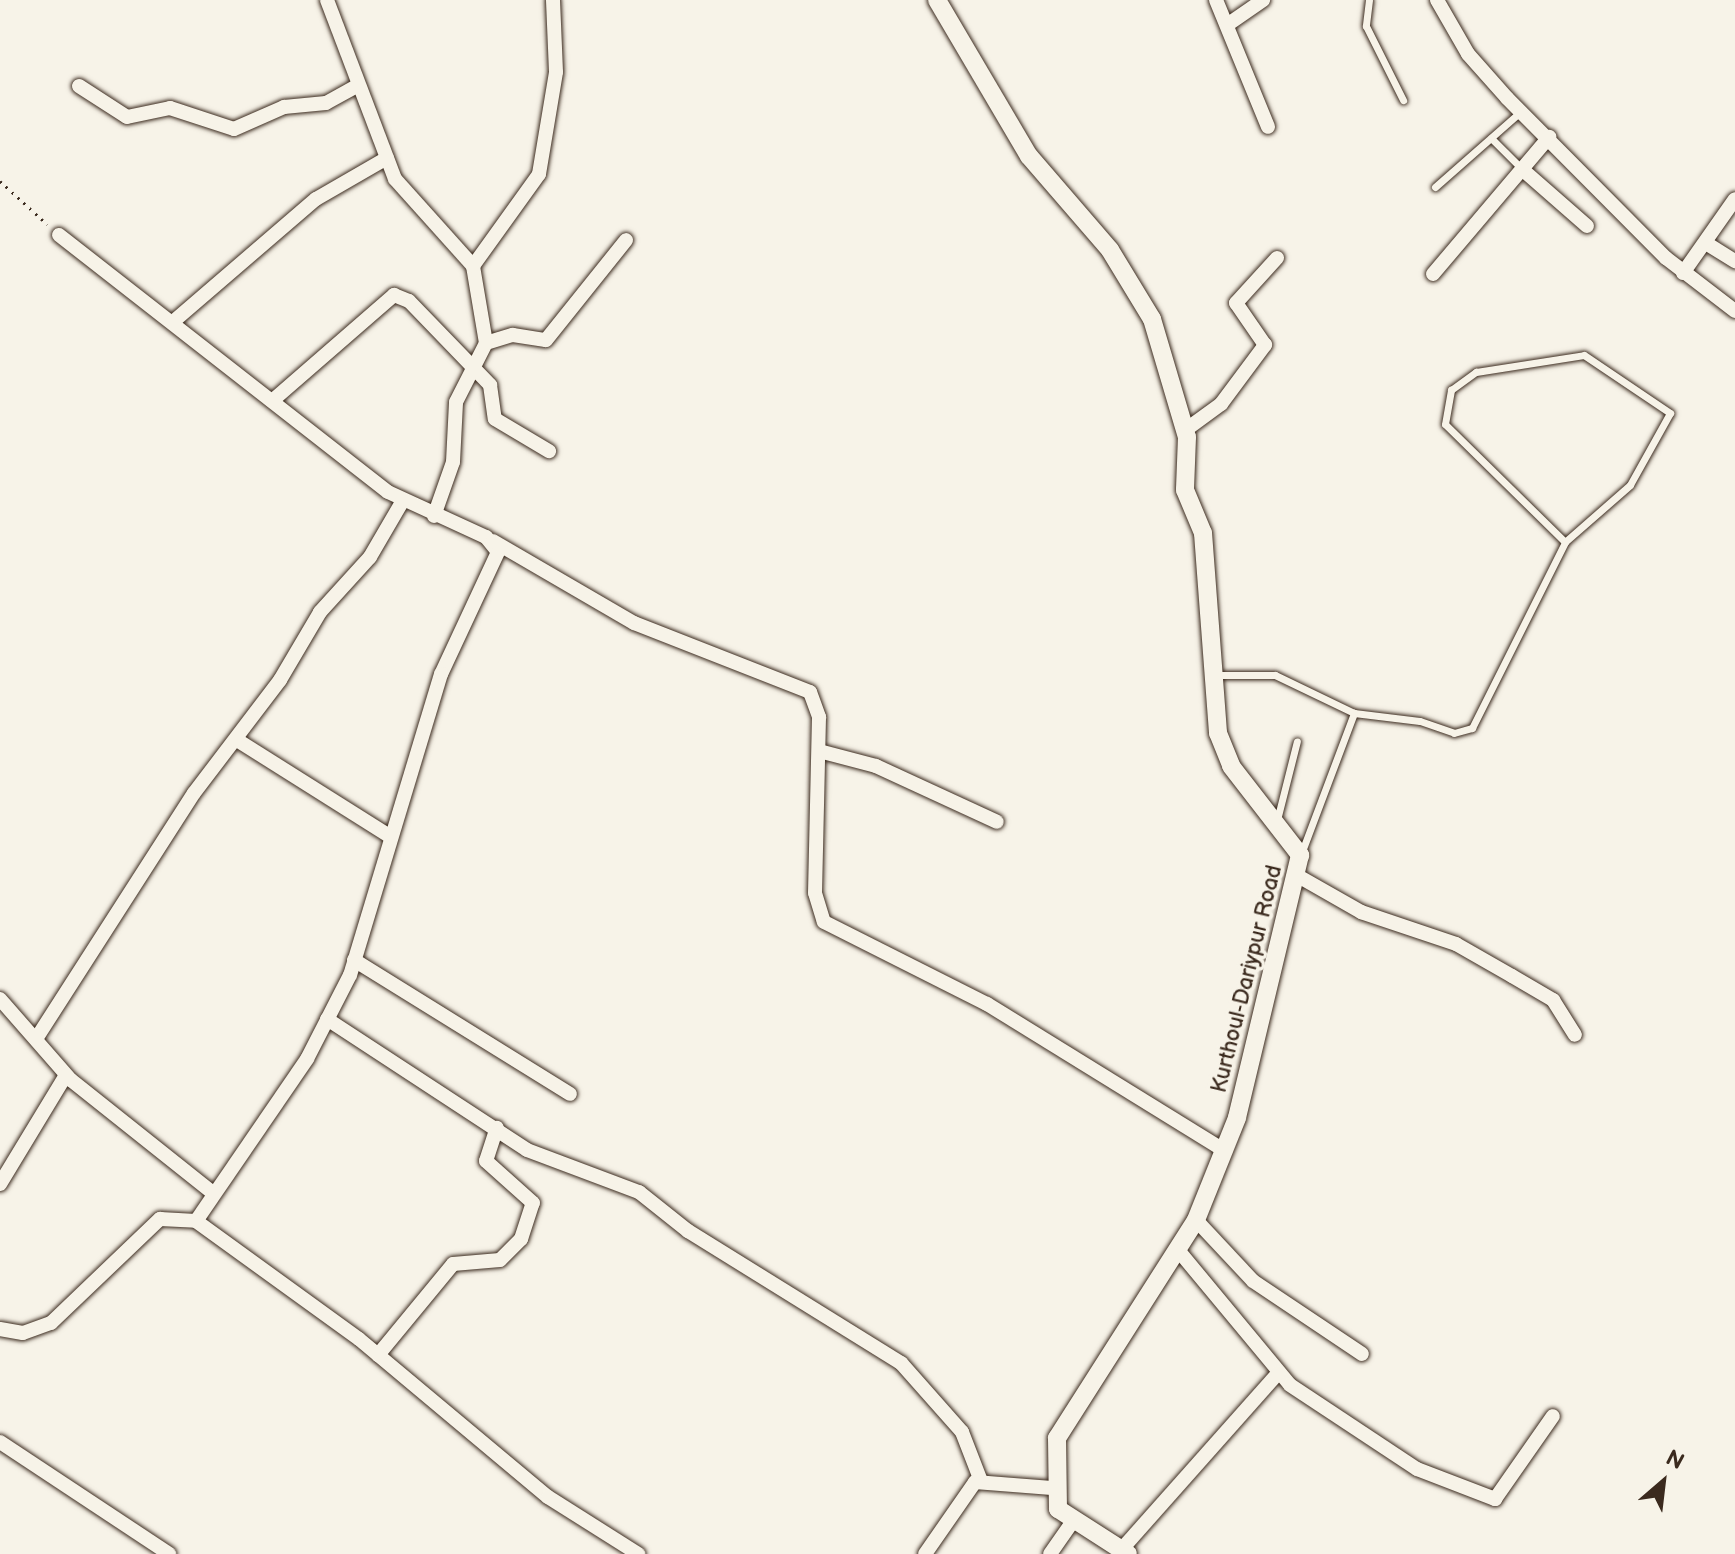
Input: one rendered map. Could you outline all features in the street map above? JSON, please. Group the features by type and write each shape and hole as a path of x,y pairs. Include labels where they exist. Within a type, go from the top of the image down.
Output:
{"street":[{"path":"327,0 401,188 473,266 486,343 456,402 453,462 434,516"},
{"path":"473,266 521,209 539,174 555,85 553,0"},
{"name":"Kurthoul-Dariypur Road","path":"937,0 1029,156 1141,295 1184,431 1185,490 1203,533 1212,675 1224,752 1300,855 1298,876 1225,1151 1196,1220 1178,1250 1070,1409 1055,1447 1052,1488"},
{"path":"1216,0 1268,127"},
{"path":"1227,25 1263,0"},
{"path":"1437,0 1468,54 1521,111 1683,273 1735,311"},
{"path":"79,86 127,117 170,108 234,129 284,107 326,103 358,85"},
{"path":"1433,274 1549,137"},
{"path":"174,321 316,199 387,158"},
{"path":"1523,170 1587,226"},
{"path":"1683,273 1709,245 1735,199"},
{"path":"59,235 174,321 402,502 493,541 634,623 810,692 819,751 815,893 824,922 987,1004 1225,1151"},
{"path":"486,343 513,335 546,340 626,240"},
{"path":"1709,245 1735,261"},
{"path":"1184,431 1221,404 1265,345 1236,303 1277,258"},
{"path":"272,401 394,295 409,301 471,371 494,392 495,419 549,451"},
{"path":"36,1039 185,805 237,740 402,502"},
{"path":"196,1221 327,1019 354,960 441,674 497,560 493,541"},
{"path":"237,740 391,837"},
{"path":"819,751 876,766 997,822"},
{"path":"1298,876 1361,912 1490,963 1553,1000 1575,1035"},
{"path":"354,960 570,1094"},
{"path":"0,999 66,1075 213,1193"},
{"path":"327,1019 565,1168 639,1192 688,1231 901,1363 962,1432 981,1481"},
{"path":"0,1184 66,1075"},
{"path":"378,1355 453,1264 508,1256 529,1222 533,1203 486,1161 497,1128"},
{"path":"1,1331 23,1333 51,1323 160,1219 196,1221 378,1355 548,1497 638,1554"},
{"path":"1196,1220 1253,1281 1362,1354"},
{"path":"1178,1250 1278,1373 1417,1469 1488,1500 1501,1493 1553,1416"},
{"path":"925,1554 966,1489 981,1481 1052,1488 1058,1509 1124,1552 1278,1373"},
{"path":"0,1442 169,1554"},
{"path":"1050,1554 1073,1521"}],"lane":[{"path":"1369,0 1366,26 1403,100"},
{"path":"1435,187 1521,111"},
{"path":"1491,138 1523,170"},
{"path":"1212,675 1275,675 1354,713 1420,721 1454,733 1472,728 1565,542 1630,485 1668,423 1668,409 1584,355 1456,382 1444,412 1449,432 1565,542"},
{"path":"1300,855 1354,713"},
{"path":"1277,820 1297,741"}],"path":[{"path":"0,181 59,235"}]}
